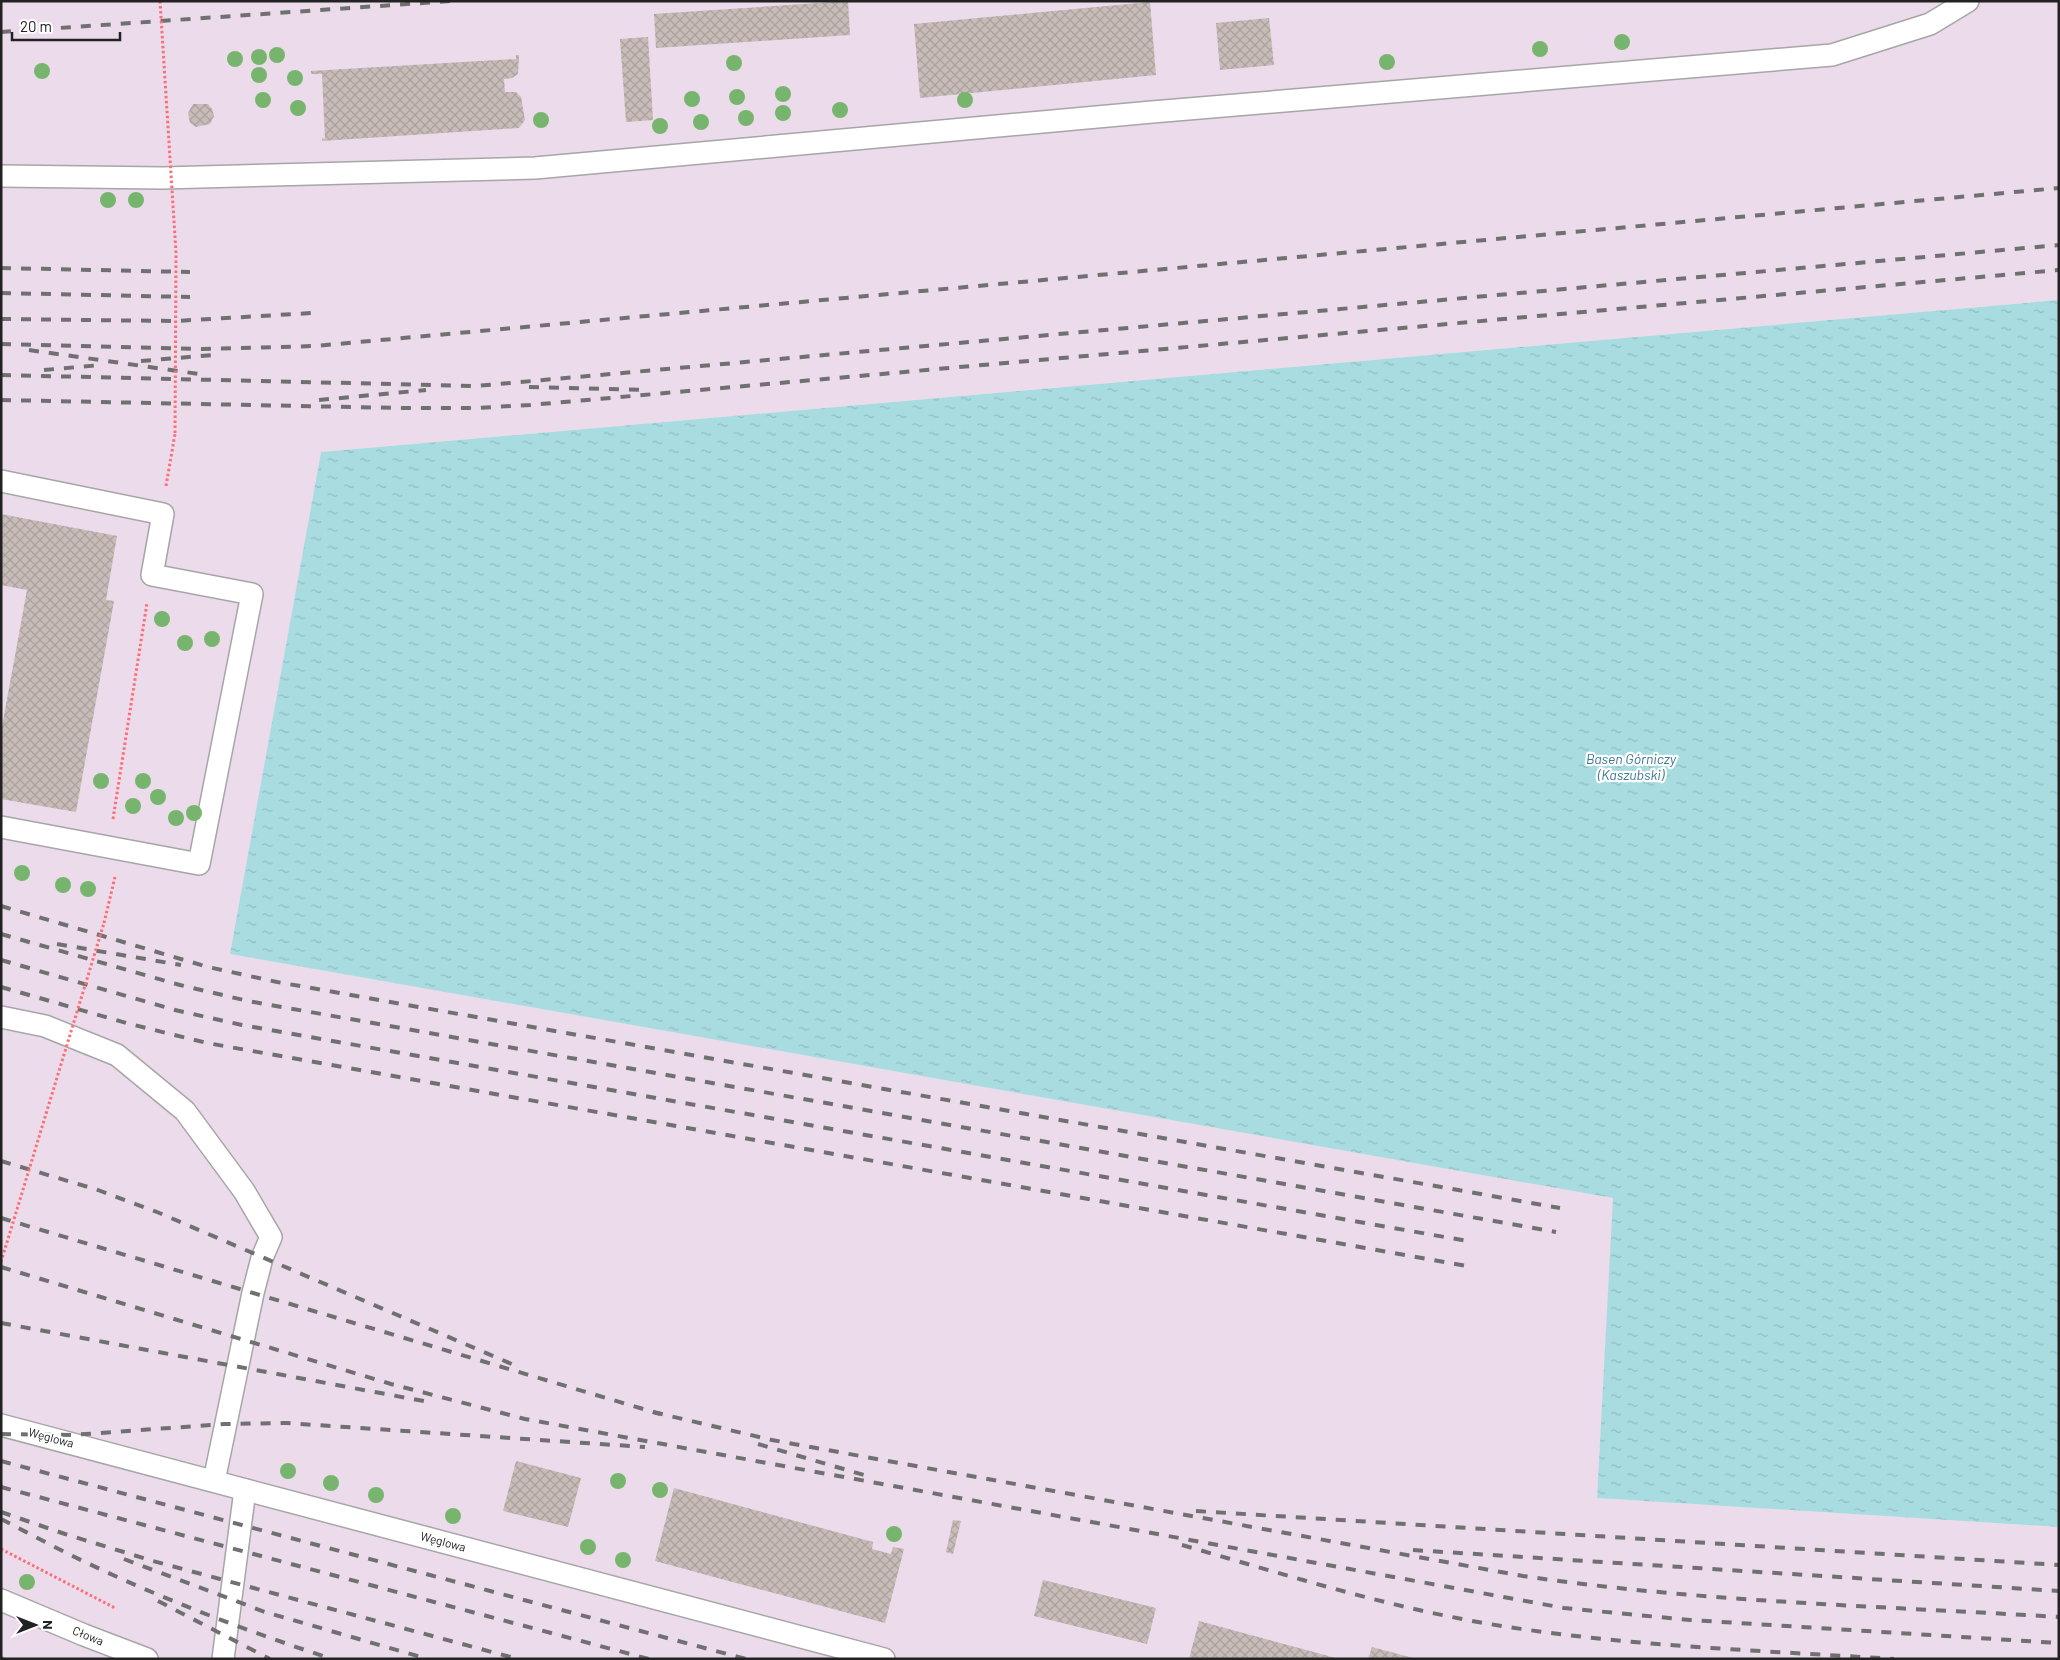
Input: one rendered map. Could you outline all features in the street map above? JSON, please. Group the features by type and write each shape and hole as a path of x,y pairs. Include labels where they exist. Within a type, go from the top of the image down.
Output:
{"lane":[{"path":"1,176 162,178 535,168 1162,111 1832,55 1930,24 1968,1"},
{"path":"1,481 162,514 152,575 252,594 199,864 114,850 1,827"},
{"path":"1,1017 45,1026 117,1055 185,1111 244,1191 271,1237 262,1258 253,1293 214,1481"},
{"name":"Węglowa","path":"1,1425 884,1659"},
{"path":"223,1659 245,1490"},
{"name":"Cłowa","path":"1,1600 147,1659"}],"path":[{"path":"160,1 176,254 175,434 166,487"},
{"path":"1,1262 104,923 118,866 111,835 152,575"},
{"path":"1,1549 115,1608"}],"shaded area":[{"path":"1,1 2059,1 2059,300 321,452 231,954 1614,1198 1597,1498 2059,1527 2059,1659 1,1659"}],"water":[{"name":"Basen Górniczy (Kaszubski)","path":"2059,300 2059,1527 1597,1498 1613,1198 230,954 321,452"}],"building":[{"path":"848,1 850,35 656,48 654,14"},
{"path":"1150,2 1156,75 920,98 914,24"},
{"path":"1269,18 1274,65 1220,70 1216,23"},
{"path":"648,37 653,120 626,122 620,39"},
{"path":"516,55 519,55 518,74 512,78 504,79 505,92 516,92 521,97 525,120 519,128 322,141 322,138 325,139 322,74 311,74 311,71 516,59"},
{"path":"193,104 208,104 214,116 210,124 196,127 190,123 188,113"},
{"path":"1,514 117,536 106,600 114,601 76,812 1,799 1,732 27,590 1,585"},
{"path":"516,1461 581,1478 568,1527 503,1511"},
{"path":"674,1488 873,1542 872,1549 891,1554 893,1547 904,1549 885,1623 655,1561"},
{"path":"953,1520 961,1521 953,1554 946,1552"},
{"path":"1043,1580 1156,1608 1147,1644 1034,1616"},
{"path":"1199,1621 1336,1658 1336,1659 1189,1659"},
{"path":"1372,1647 1413,1658 1413,1659 1368,1659"}],"railway":[{"path":"1,32 451,1"},
{"path":"1,344 203,349 315,346 2059,188"},
{"path":"1,375 476,386 2059,245"},
{"path":"1,268 190,272"},
{"path":"1,400 401,408 475,408 530,405 2059,270"},
{"path":"1,293 190,297"},
{"path":"1,319 175,321 312,313"},
{"path":"29,350 199,374"},
{"path":"141,361 213,355"},
{"path":"44,370 101,365"},
{"path":"529,387 644,390"},
{"path":"319,400 426,390"},
{"path":"1,906 208,967 277,982 1560,1208"},
{"path":"1,934 180,985 248,1001 1556,1232"},
{"path":"57,944 181,965"},
{"path":"1,960 175,1010 242,1025 1473,1242"},
{"path":"1,987 130,1024 207,1043 1467,1266"},
{"path":"1,1161 98,1190 157,1212 514,1365"},
{"path":"1,1218 660,1414"},
{"path":"1,1267 391,1384 525,1419 1564,1608 1690,1620 2059,1643"},
{"path":"1,1323 429,1402"},
{"path":"653,1412 772,1440 1523,1576 1656,1592 1857,1606 2059,1617"},
{"path":"1,1434 72,1435 225,1424 286,1423 645,1447"},
{"path":"758,1444 864,1475"},
{"path":"1,1461 746,1659"},
{"path":"1,1487 649,1659"},
{"path":"1196,1511 2059,1565"},
{"path":"1,1512 153,1561 518,1659"},
{"path":"1,1519 50,1545 128,1582 244,1628 332,1659"},
{"path":"1182,1545 1366,1597 1478,1622 1581,1637 1633,1642 1894,1659"},
{"path":"1413,1550 2059,1591"},
{"path":"124,1559 265,1612 428,1659"},
{"path":"158,1601 270,1659"}]}
